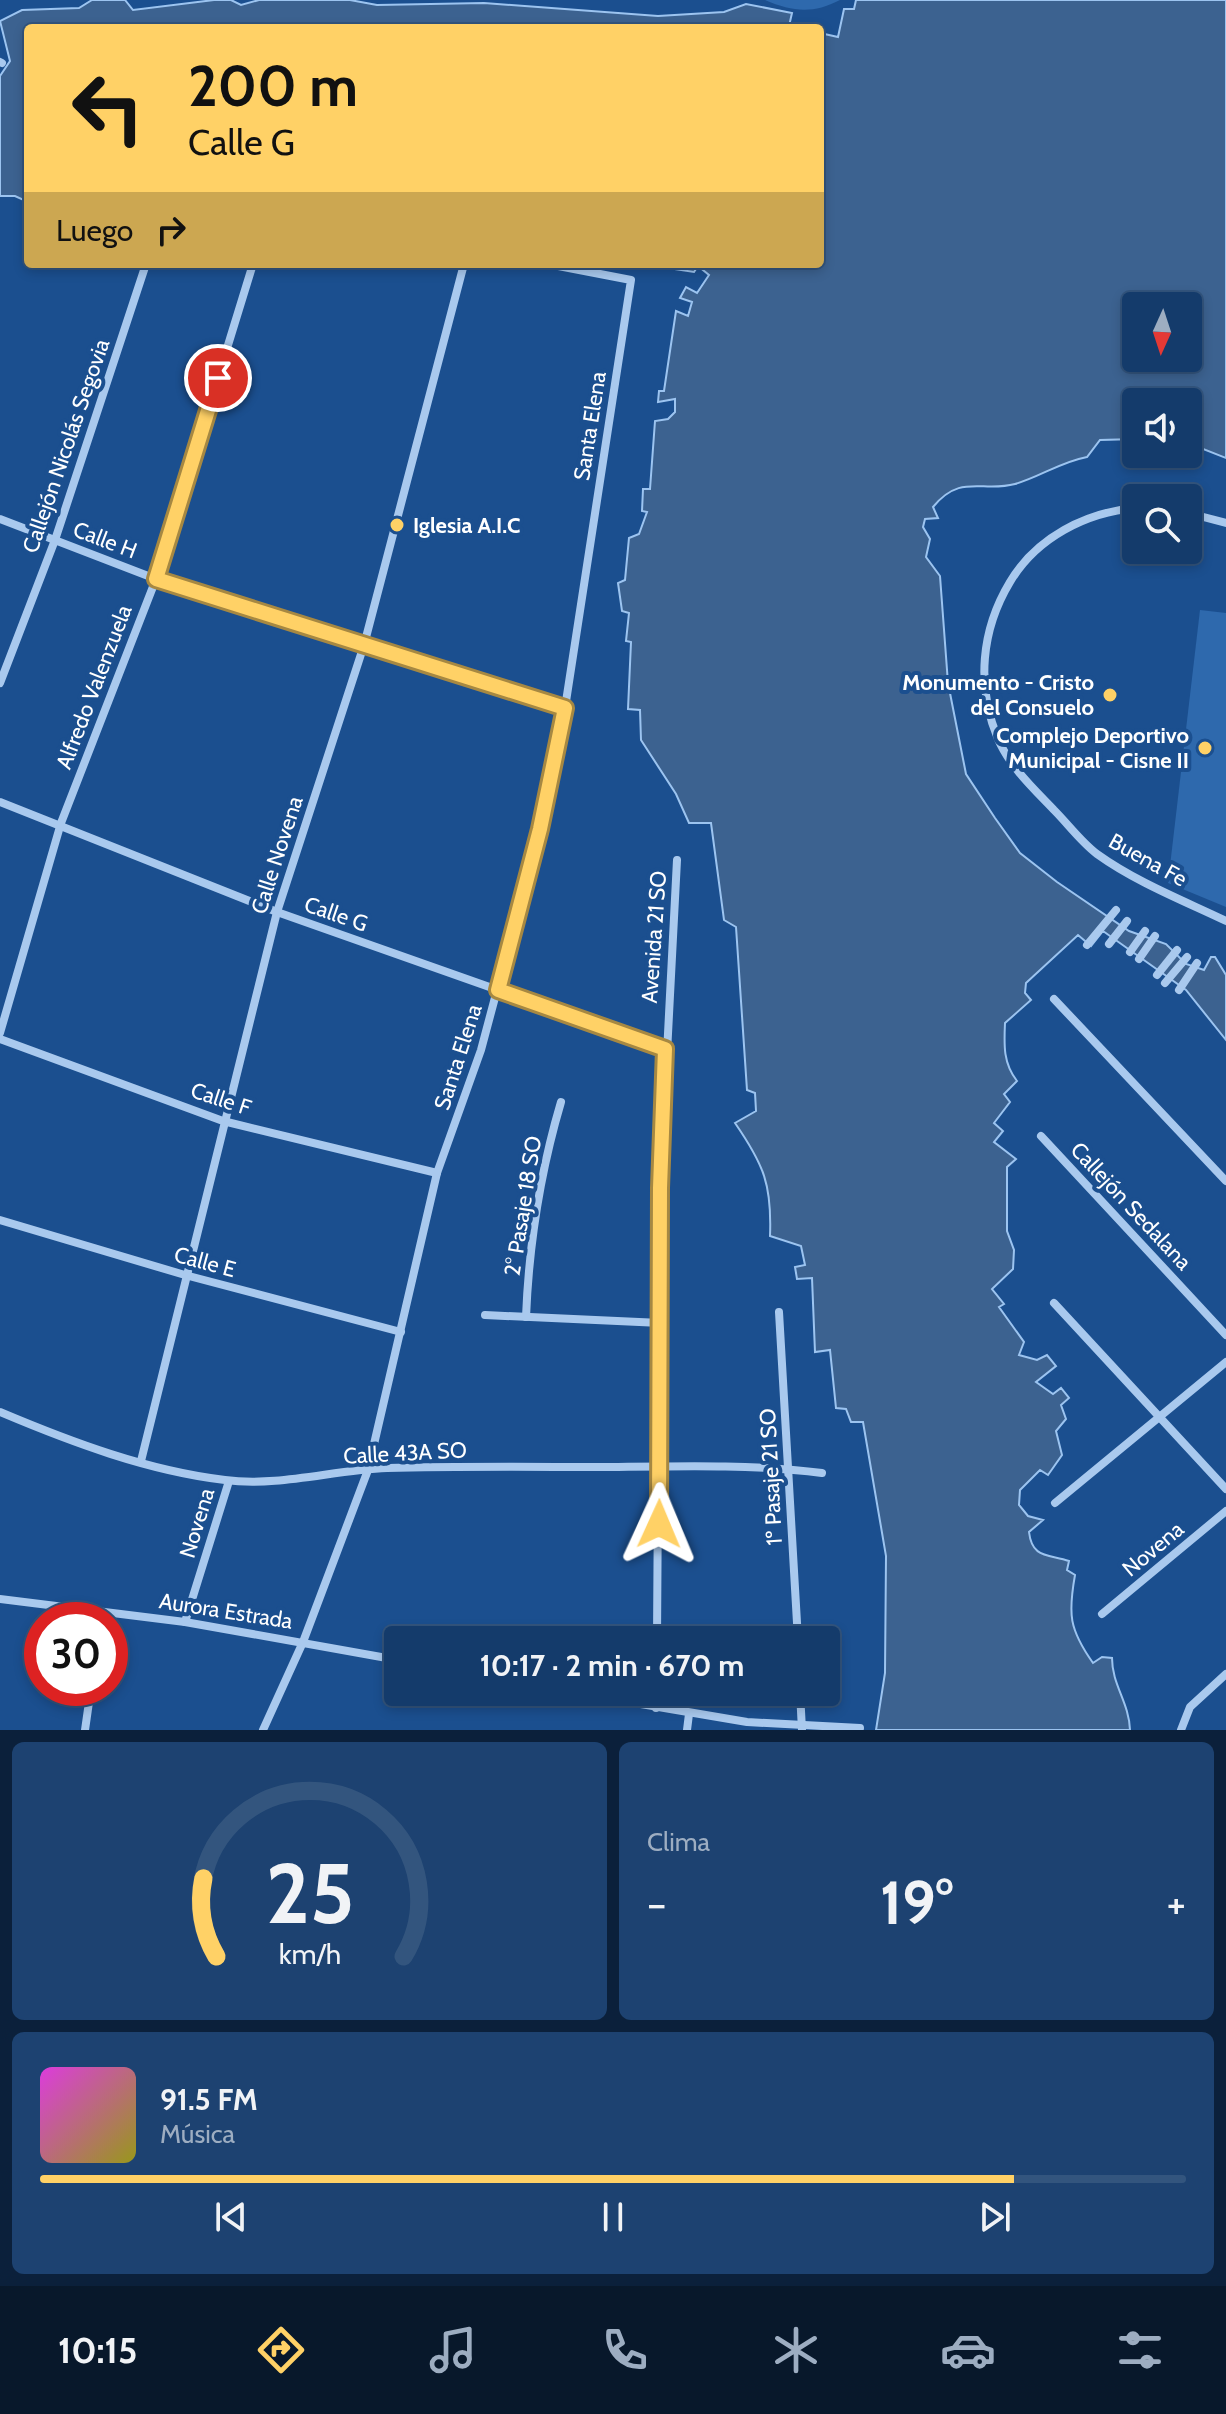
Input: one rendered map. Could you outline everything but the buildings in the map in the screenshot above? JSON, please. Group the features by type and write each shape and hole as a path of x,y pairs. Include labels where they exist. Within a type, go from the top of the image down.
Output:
{"street":[{"name":"Callejón Nicolás Segovia","path":"0,683 55,540 145,268"},
{"name":"Alfredo Valenzuela","path":"0,1033 61,823 156,579 252,268"},
{"name":"Calle Novena","path":"141,1461 277,912 364,645 463,268"},
{"name":"Santa Elena","path":"263,1730 303,1642 368,1470 437,1173 498,990 540,829 565,708 631,280 569,268"},
{"name":"Buena Fe","path":"1122,510 1108,511 1054,535 1017,570 997,604 986,636 983,672 998,739 1022,776 1094,852 1150,886 1226,921"},
{"path":"1202,517 1226,523"},
{"name":"Calle H","path":"0,519 156,579 565,708"},
{"name":"Calle G","path":"0,802 61,823 277,912 665,1049"},
{"name":"Avenida 21 SO","path":"657,1626 661,1467 660,1188 677,860"},
{"path":"1087,945 1116,910"},
{"path":"1109,944 1127,921"},
{"path":"1130,952 1145,931"},
{"path":"1139,959 1155,936"},
{"path":"1157,975 1177,950"},
{"path":"1165,983 1187,957"},
{"path":"1179,990 1197,963"},
{"path":"1054,999 1226,1181"},
{"name":"Calle F","path":"0,1039 223,1121 437,1173"},
{"name":"2° Pasaje 18 SO","path":"526,1317 537,1207 561,1102"},
{"name":"Callejón Sedalana","path":"1041,1136 1226,1335"},
{"name":"Calle E","path":"0,1220 185,1275 401,1332"},
{"path":"1054,1303 1226,1489"},
{"name":"1º Pasaje 21 SO","path":"779,1312 797,1626"},
{"path":"485,1315 661,1323"},
{"path":"1055,1503 1226,1362"},
{"name":"Calle 43A SO","path":"0,1412 58,1436 185,1474 229,1481 285,1480 368,1470 661,1467 790,1468 822,1473"},
{"name":"Novena","path":"185,1622 229,1481"},
{"name":"Novena","path":"1102,1614 1226,1511"},
{"name":"Aurora Estrada","path":"0,1599 24,1603"},
{"name":"Aurora Estrada","path":"128,1617 185,1622 384,1657"},
{"path":"1181,1727 1190,1707 1226,1674"},
{"path":"85,1730 88,1706"},
{"path":"645,1706 802,1727 860,1728"},
{"path":"801,1706 802,1727"},
{"path":"687,1730 689,1714"}],"shaded area":[{"path":"92,0 125,0 133,10 214,0 231,0 241,5 259,0 350,0 377,5 484,3 658,16 724,12 746,4 792,13 789,24 24,24 24,200 15,196 0,196 0,76 10,61 0,21 22,10 79,8"},
{"path":"765,0 840,0 821,8 803,10"},
{"path":"856,0 1226,0 1226,458 1202,449 1202,388 1122,388 1122,439 1100,440 1087,457 1015,484 953,490 933,507 938,518 925,519 923,527 930,539 926,557 940,576 948,683 966,774 995,818 1020,853 1129,931 1166,944 1186,964 1204,970 1211,957 1215,957 1226,975 1226,1040 1186,990 1103,931 1091,946 1078,935 1026,983 1025,993 1031,1000 1005,1023 1007,1061 1017,1081 1004,1094 1010,1102 994,1123 1003,1131 994,1142 1016,1159 1007,1167 1007,1231 1014,1250 1013,1269 992,1289 1004,1304 999,1307 1024,1342 1019,1355 1037,1360 1047,1355 1056,1366 1036,1382 1053,1394 1061,1388 1069,1398 1061,1405 1066,1419 1056,1431 1062,1455 1048,1475 1040,1470 1020,1490 1019,1505 1028,1516 1043,1520 1029,1532 1033,1547 1047,1556 1069,1561 1067,1570 1075,1575 1071,1611 1075,1630 1093,1663 1102,1657 1112,1658 1130,1730 876,1730 885,1673 886,1556 863,1422 851,1422 846,1409 836,1408 830,1350 815,1352 812,1278 797,1279 795,1267 805,1265 801,1246 770,1236 764,1176 735,1123 756,1111 755,1093 747,1090 736,927 724,920 711,823 689,823 676,794 641,740 640,710 628,709 631,642 626,641 629,613 622,611 618,583 625,580 629,538 639,534 647,512 642,511 643,489 650,489 655,421 668,419 675,412 675,399 658,402 659,391 664,391 676,311 688,316 692,302 680,298 686,287 697,293 709,275 700,268 824,268 824,34 838,37 844,9 854,9"},
{"path":"667,268 697,268 694,272"},
{"name":"Complejo Deportivo Municipal - Cisne II","path":"1200,610 1226,613 1226,907 1168,883"}],"place":[{"name":"Iglesia A.I.C","path":"397,525"},
{"name":"Monumento - Cristo del Consuelo","path":"1110,695"},
{"name":"Complejo Deportivo Municipal - Cisne II","path":"1205,748"}],"route":[{"path":"218,378 156,579 565,708 540,829 498,990 665,1049 660,1188 659,1524"}]}
